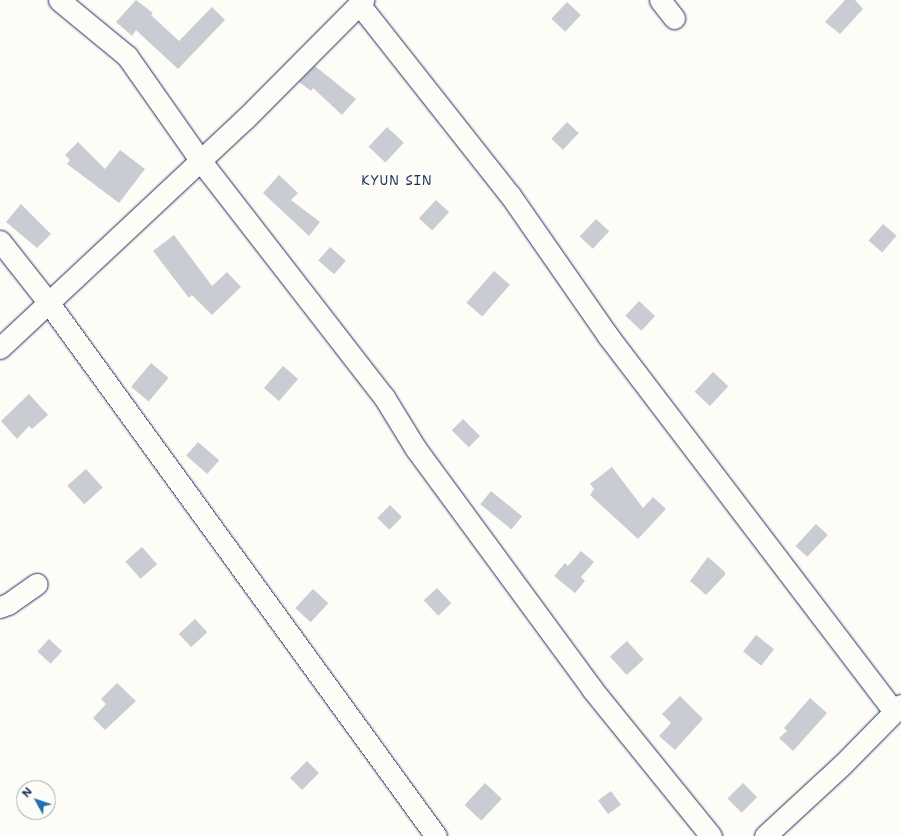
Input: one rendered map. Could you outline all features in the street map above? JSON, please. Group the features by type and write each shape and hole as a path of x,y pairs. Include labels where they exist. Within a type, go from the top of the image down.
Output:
{"street":[{"path":"59,0 127,56 200,160 384,397 416,449 592,689 711,836"},
{"path":"660,0 674,18"},
{"path":"0,348 245,119 361,2 510,195 608,336 897,709 842,765 765,836"},
{"path":"0,241 48,302 436,836"},
{"path":"0,607 8,604 37,584"}],"building":[{"path":"136,0 153,13 151,15 179,41 212,7 225,20 178,69 136,30 132,36 116,22"},
{"path":"845,0 855,0 863,9 840,34 825,22"},
{"path":"567,2 581,15 565,32 551,19"},
{"path":"315,66 356,99 342,115 313,88 311,91 299,82"},
{"path":"567,122 579,133 563,150 551,139"},
{"path":"387,127 404,143 385,162 369,147"},
{"path":"78,142 105,169 120,150 145,169 119,203 67,164 70,160 65,155"},
{"path":"279,175 298,193 291,200 320,222 309,236 263,193"},
{"path":"436,200 449,212 432,231 419,218"},
{"path":"21,204 51,234 37,248 6,222"},
{"path":"596,219 609,231 593,249 580,237"},
{"path":"883,224 897,236 882,252 869,241"},
{"path":"174,235 212,286 227,272 241,287 212,315 192,295 189,298 153,251"},
{"path":"330,247 346,261 334,274 318,261"},
{"path":"494,271 510,285 482,316 466,303"},
{"path":"639,301 655,316 641,331 625,316"},
{"path":"151,363 169,378 149,402 131,387"},
{"path":"283,366 298,379 279,401 264,388"},
{"path":"713,372 728,386 710,406 695,392"},
{"path":"29,394 48,415 32,429 29,426 17,439 1,421"},
{"path":"463,419 480,436 469,447 452,430"},
{"path":"198,442 219,460 207,474 186,456"},
{"path":"612,467 643,508 653,497 666,509 638,539 590,495 594,489 590,484"},
{"path":"86,469 103,488 84,504 67,486"},
{"path":"491,491 522,516 511,529 480,504"},
{"path":"390,505 402,517 389,530 377,518"},
{"path":"816,524 828,535 807,557 796,546"},
{"path":"142,547 157,564 140,579 125,561"},
{"path":"581,551 594,562 581,577 585,581 575,593 554,576 565,563 568,566"},
{"path":"708,557 725,572 725,575 706,595 690,581"},
{"path":"437,588 451,603 438,616 424,600"},
{"path":"313,589 328,603 311,622 295,608"},
{"path":"195,619 207,632 191,647 179,634"},
{"path":"756,635 774,649 761,666 743,652"},
{"path":"49,639 62,651 51,664 37,651"},
{"path":"627,641 644,660 627,675 610,656"},
{"path":"117,683 136,701 105,730 93,718 106,704 101,699"},
{"path":"680,696 703,719 675,750 659,736 671,723 662,714"},
{"path":"810,698 827,713 793,751 779,738 787,731 784,728"},
{"path":"307,761 319,773 302,790 290,778"},
{"path":"485,783 502,799 481,821 465,805"},
{"path":"743,783 757,797 742,813 727,799"},
{"path":"611,791 621,805 608,814 598,800"}],"district":[{"name":"KYUN SIN","path":"397,181"}]}
